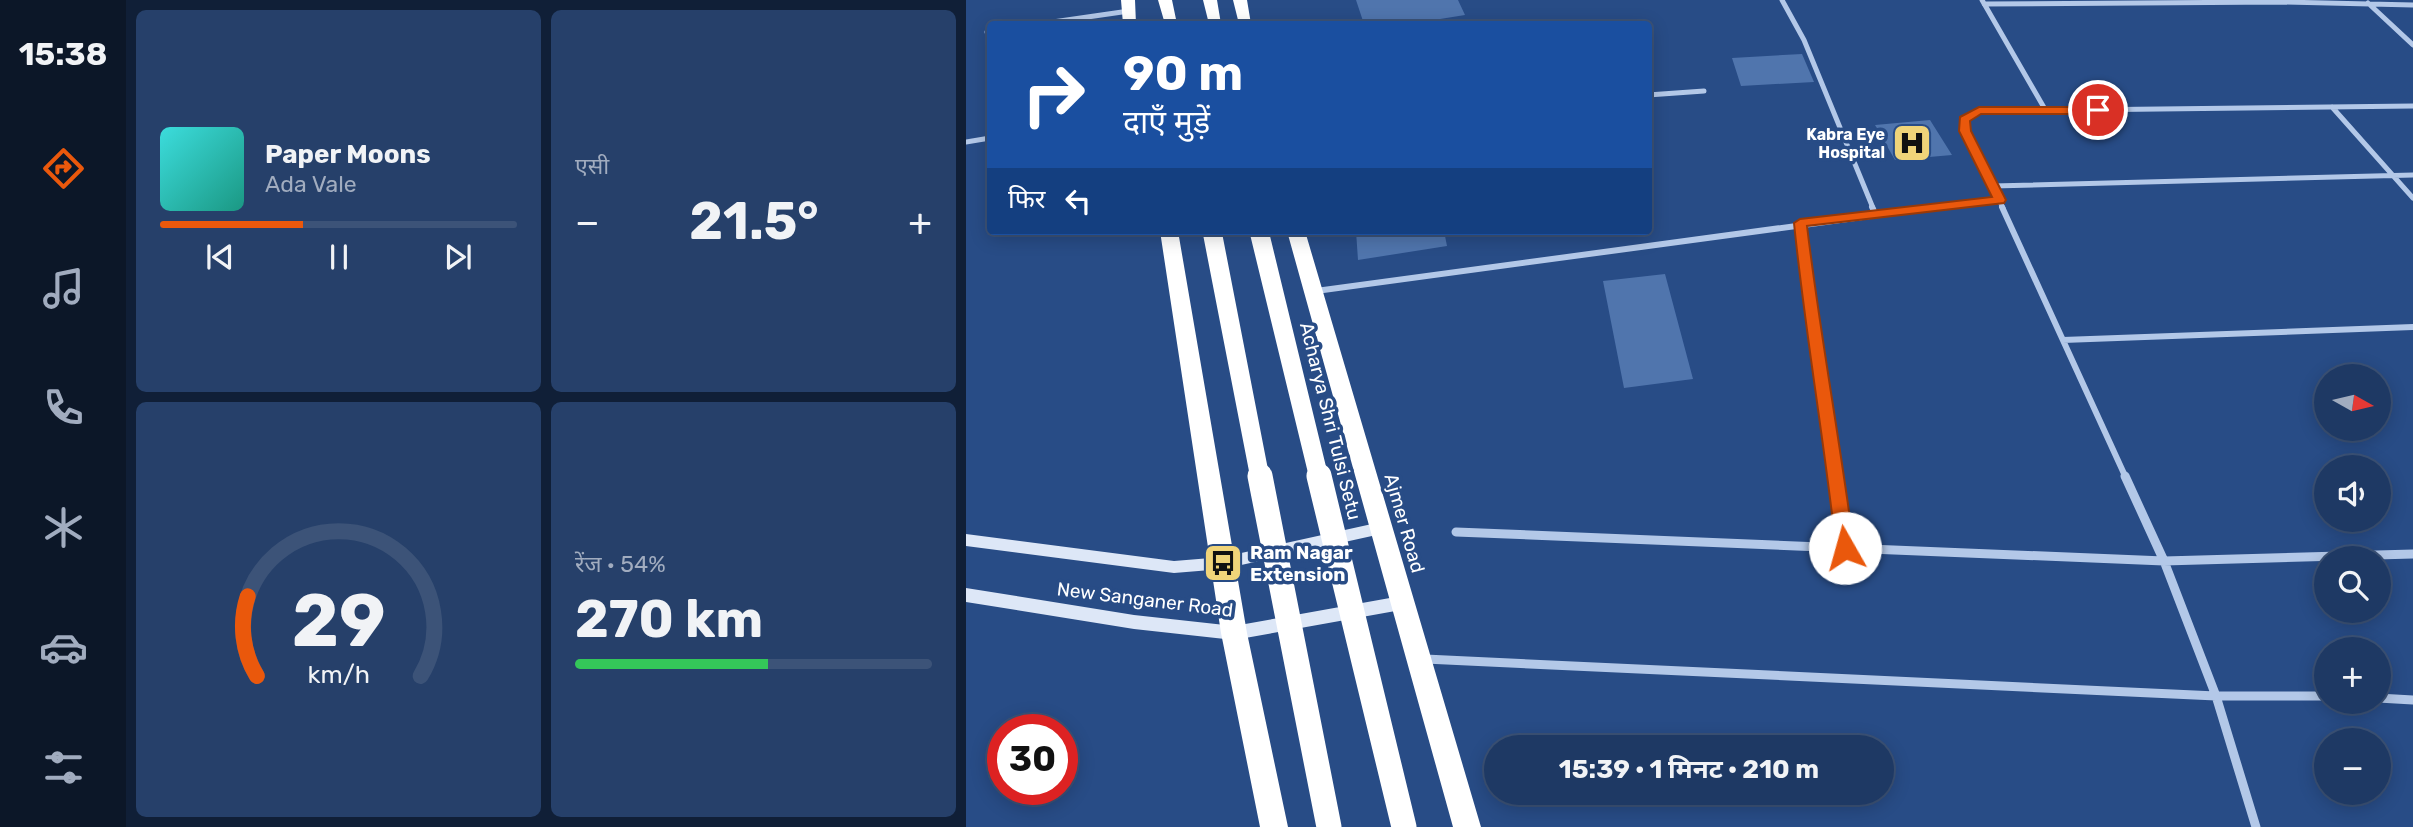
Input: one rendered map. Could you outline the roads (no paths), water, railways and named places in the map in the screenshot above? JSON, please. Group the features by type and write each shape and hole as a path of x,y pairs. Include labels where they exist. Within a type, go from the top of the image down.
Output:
{"highway":[{"path":"1166,0 1170,21"},
{"path":"1210,0 1214,21"},
{"path":"1240,0 1244,21"},
{"path":"1170,235 1234,633 1275,827"},
{"path":"1213,235 1329,827"},
{"name":"Acharya Shri Tulsi Setu","path":"1260,235 1404,827"},
{"name":"Ajmer Road","path":"1297,235 1467,827"}],"main road":[{"name":"New Sanganer Road","path":"966,540 1174,567 1223,563 1381,528"},
{"name":"New Sanganer Road","path":"966,595 1134,622 1234,633 1401,603"}],"street":[{"path":"1782,0 1804,40 1875,213"},
{"path":"1983,2 2367,2 2413,5"},
{"path":"1983,2 2046,111"},
{"path":"2367,2 2413,45"},
{"path":"1062,21 1129,12"},
{"path":"1652,95 1704,91"},
{"path":"2256,827 2216,696 2164,561 1993,186 1965,131 1964,120 1979,111 2413,106"},
{"path":"2332,107 2413,198"},
{"path":"966,142 987,138"},
{"path":"1993,186 2413,174"},
{"path":"1312,292 1800,223 1999,200"},
{"path":"1800,223 1811,321 1831,432 1845,548"},
{"path":"2063,340 2413,327"},
{"path":"1456,533 2164,561 2413,554"},
{"path":"1417,659 2216,696 2314,696"},
{"path":"2391,699 2413,700"}],"place":[{"name":"Kabra Eye Hospital","path":"1912,143"},
{"name":"Ram Nagar Extension","path":"1223,563"}]}
